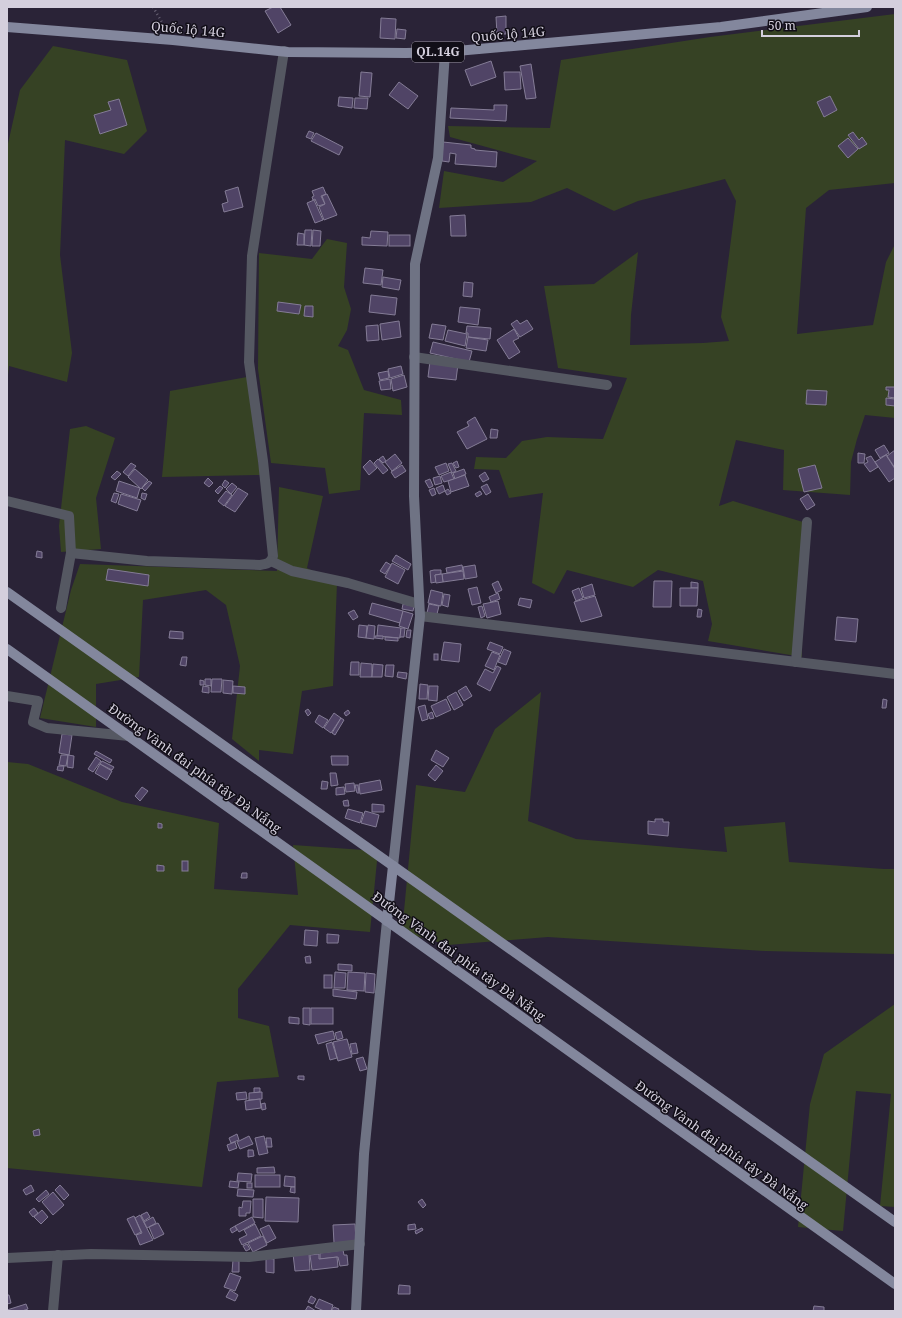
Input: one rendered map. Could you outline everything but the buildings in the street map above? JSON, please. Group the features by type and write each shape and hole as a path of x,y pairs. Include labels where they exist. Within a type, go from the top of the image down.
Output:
{"main road":[{"name":"Quốc lộ 14G","path":"7,27 173,40 284,51 406,53 445,52 592,40 721,26 867,7"},
{"path":"7,592 895,1222"},
{"name":"Đường Vành đai phía tây Đà Nẵng","path":"7,649 895,1284"},
{"path":"387,921 393,866"}],"street":[{"path":"71,552 147,562 260,565 267,564 271,561 273,556 263,461 249,362 252,256 284,51"},
{"path":"393,866 420,616 414,496 415,264 438,158 445,52"},
{"path":"414,356 607,385"},
{"path":"7,501 69,516 71,552 61,608"},
{"path":"796,662 807,522"},
{"path":"271,561 292,571 348,583 419,604"},
{"path":"420,616 895,674"},
{"path":"7,696 38,701 33,722 47,728 129,736"},
{"path":"356,1311 364,1154 387,921"},
{"path":"7,1258 58,1255 131,1254 249,1257 360,1244"},
{"path":"53,1311 58,1255"}],"path":[{"path":"153,7 173,40"}],"green space":[{"path":"895,14 895,183 829,190 806,208 797,334 873,325 886,262 895,244 895,418 865,415 851,462 850,495 783,490 784,450 736,440 719,506 733,501 803,522 802,657 708,641 712,624 703,581 658,570 633,587 567,570 554,594 532,583 543,493 509,498 499,470 474,469 476,457 506,458 522,441 547,437 603,439 627,378 558,368 544,286 594,284 638,252 631,315 630,345 729,341 721,317 736,201 725,179 638,201 614,211 567,188 531,202 439,208 444,171 503,182 537,161 450,137 448,126 550,128 561,60 710,37"},
{"path":"53,46 127,60 147,131 124,154 65,140 60,255 72,353 67,382 9,366 7,385 7,148 20,90"},
{"path":"327,239 347,243 344,287 351,309 347,330 338,346 348,350 364,390 401,400 402,415 364,413 360,490 329,494 325,468 271,463 258,369 259,253 312,259"},
{"path":"247,377 260,475 162,477 170,391"},
{"path":"86,426 115,438 96,498 101,549 61,552 59,526 70,429"},
{"path":"279,487 323,496 307,568 337,583 333,686 302,691 293,754 259,750 259,761 232,739 240,666 226,605 206,590 143,600 139,677 96,684 96,727 40,718 71,590 80,564 277,571"},
{"path":"541,692 528,821 576,839 727,852 724,827 785,822 789,862 895,869 895,954 765,951 548,937 448,945 402,932 416,785 465,792 495,729"},
{"path":"7,762 28,764 122,802 219,823 214,889 298,895 293,845 378,851 370,932 290,925 238,989 238,1018 269,1026 279,1077 217,1082 202,1187 7,1168"},
{"path":"895,1004 895,1207 880,1206 891,1094 856,1091 843,1231 798,1227 810,1104 824,1054"}]}
